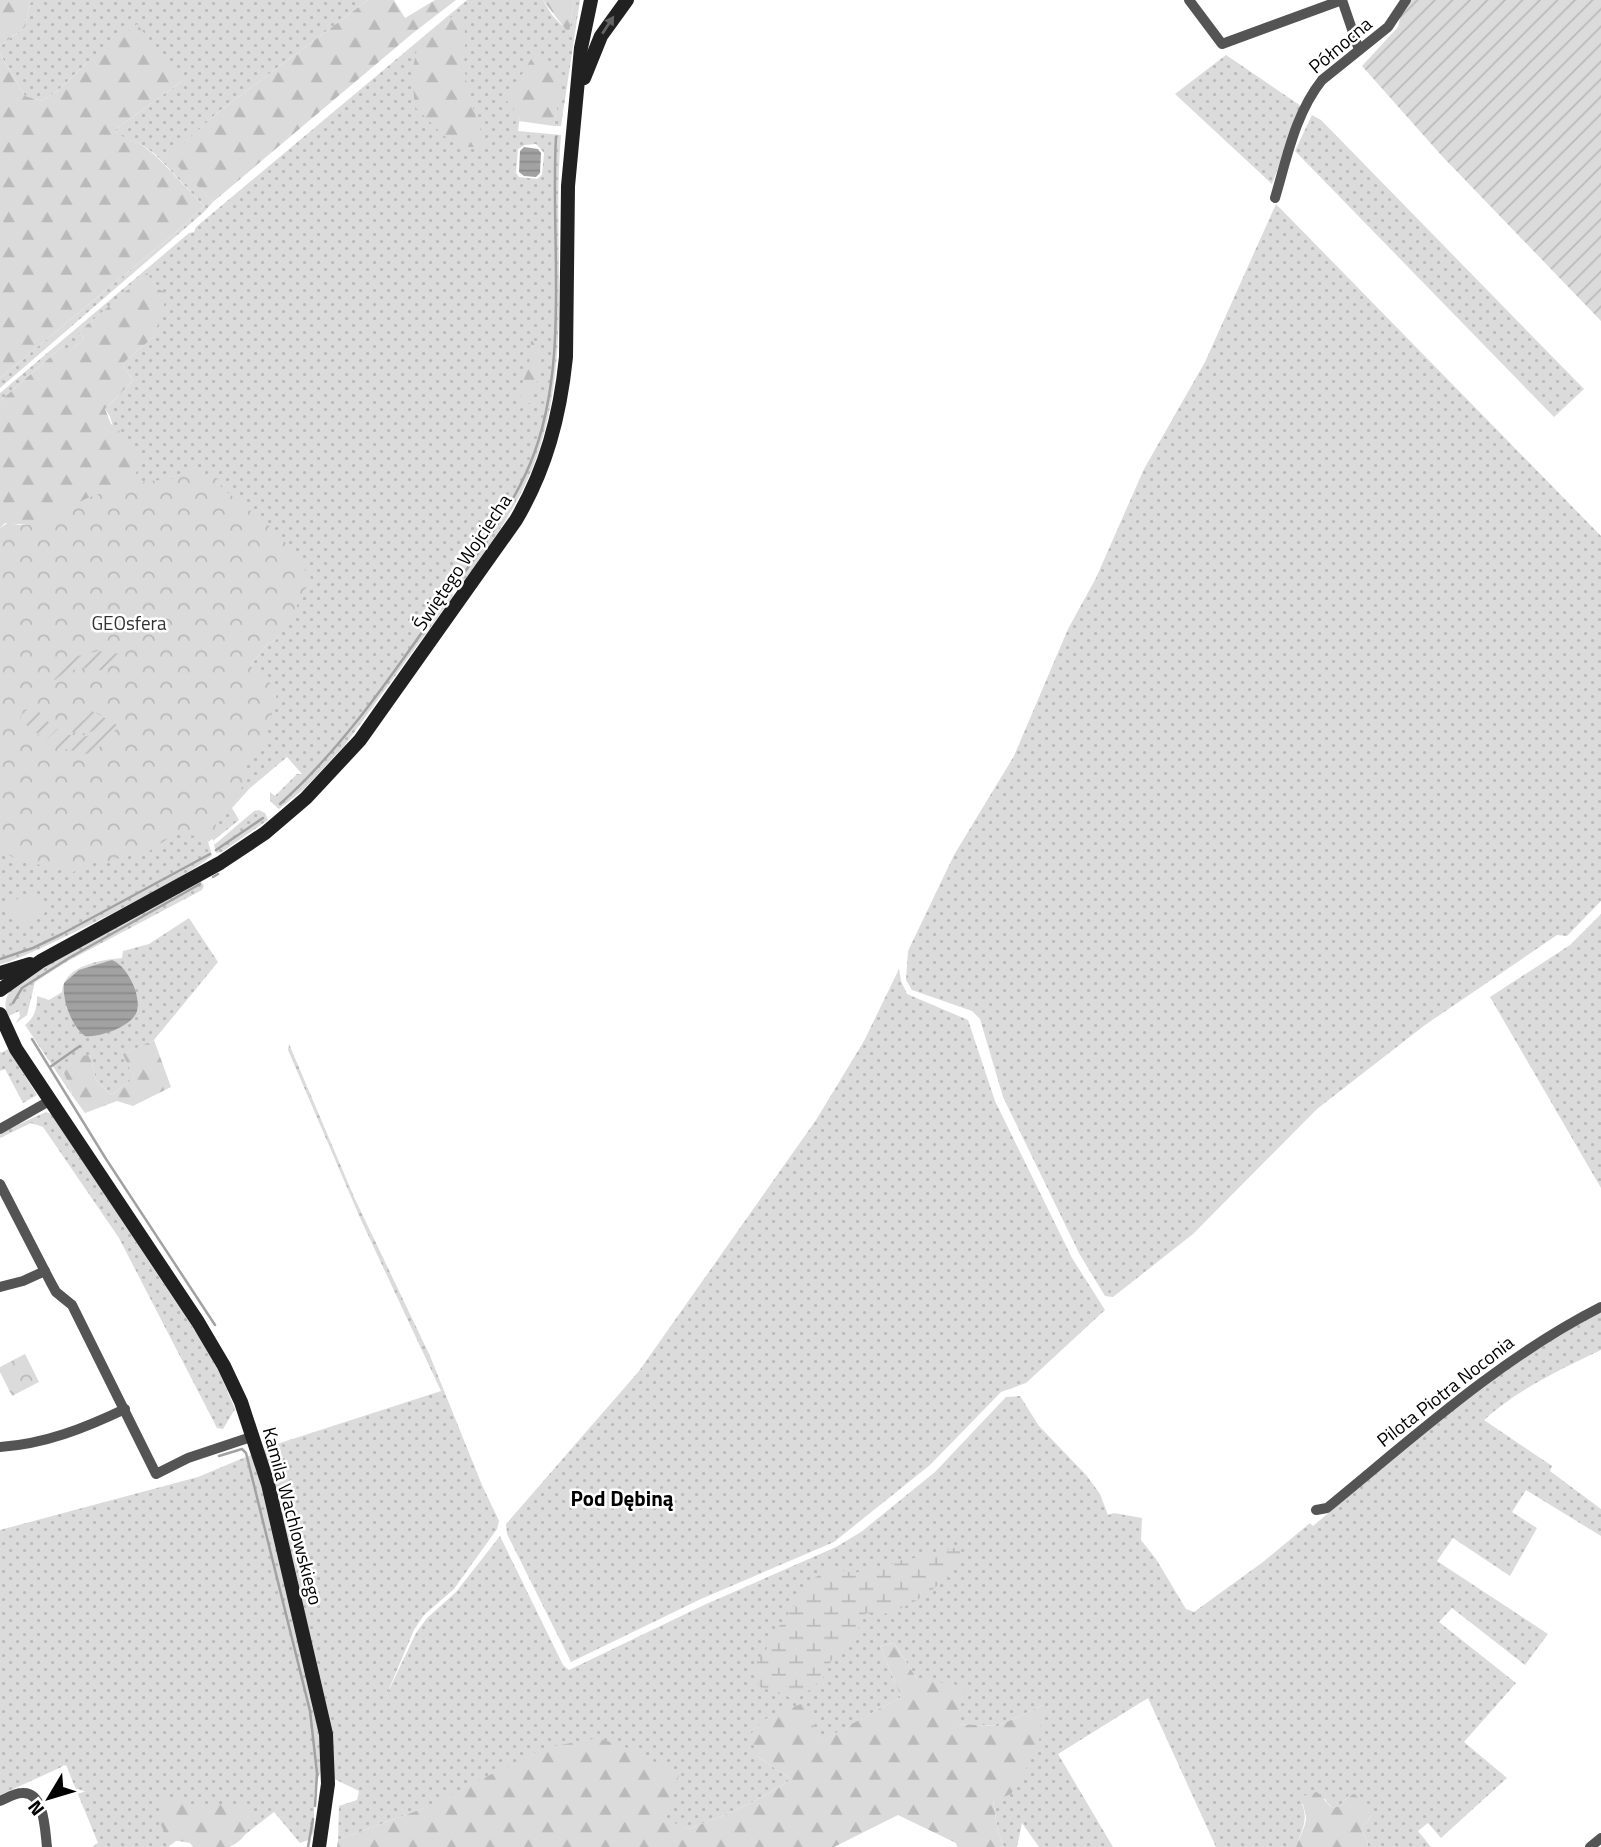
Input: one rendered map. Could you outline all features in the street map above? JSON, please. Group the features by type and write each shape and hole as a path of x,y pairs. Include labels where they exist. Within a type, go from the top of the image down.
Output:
{"street":[{"name":"Świętego Wojciecha","path":"0,990 41,961 220,863 265,833 306,798 360,740 516,520 549,450 563,386 566,357 568,186 581,48 591,0"},
{"path":"576,99 601,36 627,0"},
{"path":"1189,0 1222,44 1342,0 1359,50"},
{"name":"Północna","path":"1275,198 1302,110 1322,80 1388,27 1406,0"},
{"name":"Świętego Wojciecha","path":"0,972 41,961"},
{"name":"Kamila Wachlowskiego","path":"0,1014 16,1049 213,1346 234,1387 254,1436 268,1484 326,1734 328,1784 319,1847"},
{"name":"Kamila Wachlowskiego","path":"0,1033 16,1049"},
{"path":"0,1129 51,1100"},
{"path":"0,1184 45,1272 57,1292 72,1305 156,1474 188,1458 254,1436"},
{"path":"0,1287 45,1272"},
{"name":"Pilota Piotra Noconia","path":"1316,1510 1327,1508 1496,1370 1533,1345 1601,1307"},
{"path":"0,1447 23,1445 68,1434 125,1409"},
{"path":"0,1801 20,1793 28,1793 35,1798 42,1813 47,1847"},
{"path":"1590,1847 1601,1838"}],"green space":[{"path":"0,0 31,0 25,27 0,46"},
{"path":"31,0 368,0 217,113 170,157 213,202 0,388 0,378 204,206 155,154 139,143 117,135 116,129 182,81 87,63 42,101 25,96 0,54 0,46 25,27"},
{"path":"368,0 394,0 405,18 435,0 456,0 413,33 213,202 169,157 217,113"},
{"path":"467,0 543,0 552,15 569,33 574,0 580,0 561,126 554,126 562,75 520,116 518,131 561,135 556,371 540,447 525,485 494,538 458,589 446,584 453,596 345,745 304,789 279,809 270,801 270,792 275,796 297,774 302,774 287,757 250,788 232,808 239,820 213,841 208,816 251,665 268,643 275,641 280,634 129,486 110,416 105,409 133,381 122,364 156,335 158,289 147,274 79,332 84,339 68,353 63,346 0,401 0,393 189,233 194,232 196,227","holes":["536,144 544,153 542,175 537,179 519,177 516,173 518,149"]},
{"path":"543,0 574,0 569,34"},
{"path":"1410,0 1601,0 1601,321 1441,155 1362,66 1398,27 1401,14"},
{"path":"456,13 464,25 464,64 468,91 486,147 469,147 444,136 415,107 412,75 416,52"},
{"path":"137,24 182,81 116,129 117,134 139,143 155,155 204,206 0,378 0,54 25,96 42,101"},
{"path":"1226,55 1301,106 1272,184 1175,94"},
{"path":"533,56 563,75 554,126 519,121 520,116 506,100"},
{"path":"1312,115 1321,120 1584,389 1554,417 1295,151"},
{"path":"1276,204 1601,536 1601,901 1567,936 1557,935 1425,1025 1317,1109 1193,1234 1113,1297 1105,1296 1080,1255 1003,1097 980,1019 972,1011 912,990 906,980 908,951 954,855 1014,756 1068,629 1096,578 1144,469 1205,362"},
{"path":"147,273 158,289 167,293 156,335 122,364 133,381 105,409 111,424 143,460 129,486 0,552 42,526 5,523 0,528 0,401 63,346 69,352 84,339 79,332"},
{"path":"531,341 539,343 539,372 532,402 523,406 519,391 529,367"},
{"name":"GEOsfera","path":"186,468 219,479 221,487 280,535 311,578 294,615 275,641 268,643 251,665 278,690 266,737 243,770 247,781 216,821 215,837 208,842 207,838 177,833 143,855 107,862 92,859 72,873 16,859 0,850 0,528 9,522 19,525 40,524 85,499 126,484 176,478"},
{"path":"98,651 121,654 105,672 78,669 55,680 48,674 69,658"},
{"path":"36,707 43,718 58,729 46,740 20,720 23,710"},
{"path":"92,711 107,719 98,728 88,733 64,729 72,719 84,720"},
{"path":"110,721 119,726 92,755 49,743 60,732 87,736 99,731"},
{"path":"0,809 206,825 212,855 178,878 110,914 40,949 0,964"},
{"path":"254,811 265,813 268,820 222,852 216,853 214,845"},
{"path":"198,881 204,886 202,890 68,961 35,982 27,1015 16,1023 20,1016 19,1011 9,1016 7,998 17,981"},
{"path":"34,891 45,913 18,926 7,904"},
{"path":"1601,914 1601,1188 1490,997 1570,945"},
{"path":"189,918 218,962 154,1040 124,1054 134,1078 111,1095 96,1080 90,1055 63,1071 74,1098 25,1025 35,1012 37,996 49,1000 62,992 64,983 76,970 104,960 122,958 123,951 149,944"},
{"path":"899,969 907,994 968,1020 995,1101 1072,1258 1105,1310 1026,1383 1001,1392 930,1465 834,1542 701,1599 571,1662 507,1534 506,1524 639,1371 816,1120 864,1041"},
{"path":"154,1040 171,1087 133,1106 117,1101 85,1113 74,1098 63,1071 78,1056 90,1055 96,1080 111,1095 134,1078 123,1054"},
{"path":"289,1044 354,1197 430,1356 499,1521 497,1529 454,1589 424,1615 414,1630 386,1696 416,1633 427,1618 456,1592 500,1536 563,1665 569,1670 704,1605 836,1547 861,1532 935,1472 1006,1397 1020,1396 1039,1426 1087,1476 1100,1494 1108,1515 1114,1513 1142,1518 1141,1540 1156,1559 1186,1609 1194,1612 1263,1562 1310,1523 1313,1526 1451,1410 1516,1361 1601,1311 1601,1350 1525,1390 1484,1420 1552,1466 1550,1471 1601,1509 1601,1536 1526,1490 1512,1512 1537,1528 1510,1576 1453,1538 1437,1561 1548,1634 1525,1665 1452,1608 1439,1622 1516,1683 1464,1742 1507,1778 1441,1838 1428,1823 1418,1831 1431,1847 1367,1847 1368,1842 1361,1829 1371,1816 1349,1795 1340,1806 1332,1808 1325,1799 1302,1804 1304,1821 1296,1847 1216,1847 1148,1698 1058,1754 1113,1847 1039,1847 1022,1823 1017,1847 1004,1847 998,1832 993,1801 1043,1705 998,1726 956,1724 917,1679 894,1643 880,1646 901,1697 818,1743 811,1719 757,1756 791,1779 754,1801 689,1829 665,1820 424,1808 338,1840 339,1806 357,1800 359,1791 320,1772 314,1794 314,1832 308,1840 300,1843 274,1812 229,1847 197,1825 168,1847 92,1847 98,1843 66,1765 0,1795 0,1530 198,1477 277,1444 441,1391 361,1220 288,1050"},
{"path":"8,1049 37,1095 23,1103 5,1069 0,1071 0,1051 1,1053"},
{"path":"46,1112 51,1114 201,1340 220,1374 235,1409 223,1429 217,1428 119,1238 43,1127 31,1123 0,1138 0,1133"},
{"path":"25,1354 39,1382 12,1396 0,1367"},
{"path":"954,1548 960,1551 958,1561 933,1590 898,1610 883,1614 866,1613 858,1629 835,1653 823,1678 805,1694 789,1697 760,1687 754,1674 758,1658 813,1579 831,1567 852,1573 878,1569 902,1560"},
{"path":"894,1643 917,1679 965,1686 956,1724 998,1726 1043,1705 1039,1741 1027,1767 1011,1794 993,1801 998,1832 1004,1847 957,1847 956,1843 898,1815 834,1847 337,1847 338,1840 424,1808 544,1748 598,1738 631,1749 679,1775 665,1819 689,1829 754,1801 791,1779 757,1756 750,1735 763,1720 803,1703 819,1742 901,1697 880,1646"},
{"path":"1317,1792 1332,1808 1340,1806 1349,1795 1355,1794 1371,1816 1361,1829 1368,1842 1367,1847 1296,1847 1306,1819 1303,1796"},
{"path":"163,1798 186,1800 194,1808 211,1803 250,1809 251,1820 240,1841 229,1847 193,1847 190,1843 167,1839 159,1820"}],"shaded area":[{"path":"524,147 538,149 541,153 540,173 536,177 524,176 519,172 520,151"},
{"path":"112,960 123,968 132,981 137,997 137,1011 129,1022 115,1030 85,1036 68,1012 64,983 79,970"}],"waterway":[{"path":"455,586 514,497 530,464 543,426 555,345 556,137"},
{"path":"280,804 350,730 449,594"},
{"path":"216,850 263,818"},
{"path":"0,959 33,948 62,934 210,854"},
{"path":"213,877 218,874"},
{"path":"13,1003 22,988 69,958 200,884"},
{"path":"32,1039 106,1159 215,1325"},
{"path":"50,1067 80,1046"},
{"path":"219,1456 242,1449 246,1453 310,1711 317,1773 315,1806"},
{"path":"308,1847 313,1819"}],"district":[{"name":"Pod Dębiną","path":"622,1499"}]}
